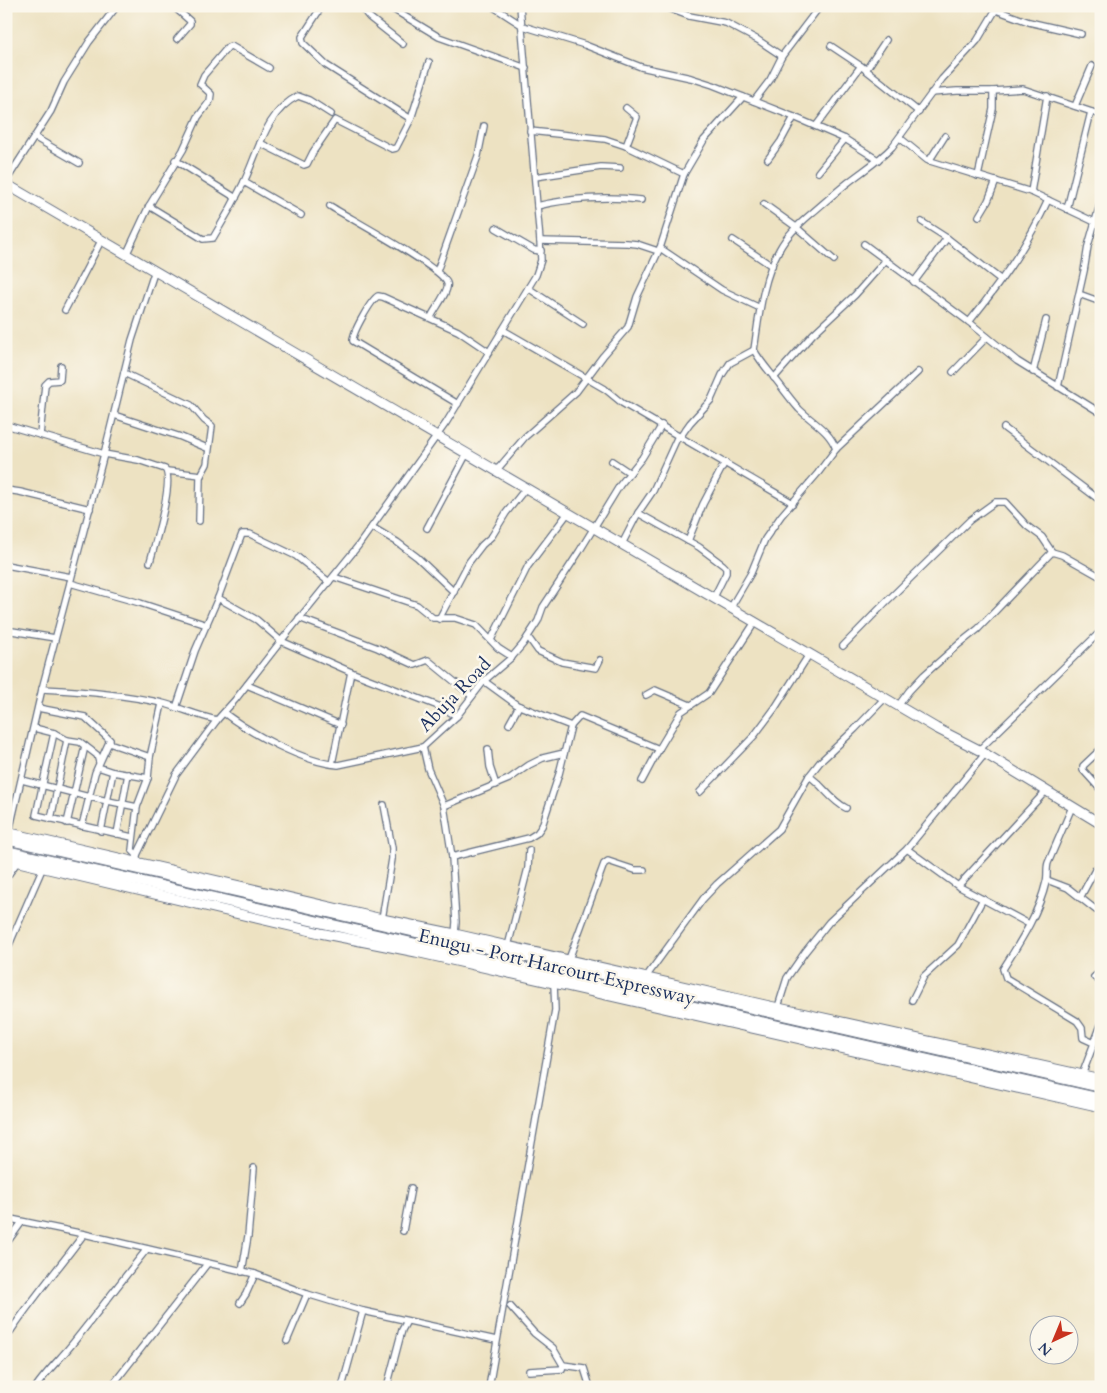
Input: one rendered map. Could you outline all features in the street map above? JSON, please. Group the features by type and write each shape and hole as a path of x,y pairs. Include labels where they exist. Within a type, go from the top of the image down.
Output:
{"highway":[{"name":"Enugu - Port Harcourt Expressway","path":"7,834 1101,1087"},
{"name":"Enugu - Port Harcourt Expressway","path":"6,851 1101,1100"}],"main road":[{"path":"6,182 898,706 982,752 1072,807 1100,820"},
{"name":"Enugu - Port Harcourt Expressway","path":"7,834 136,859 382,919 1101,1079"},
{"name":"Enugu - Port Harcourt Expressway","path":"6,859 320,932 416,952 1101,1108"}],"street":[{"path":"6,182 51,111 64,82 89,42 117,6"},
{"path":"173,6 190,21 190,24 177,39"},
{"path":"322,6 302,38 303,43 326,64 411,119"},
{"path":"360,6 369,17 403,44"},
{"path":"492,6 523,26 585,45 641,67 690,78 754,101 845,139 878,160"},
{"path":"136,859 176,775 217,720 372,527 458,404 536,275 541,260 541,251 520,6"},
{"path":"662,6 689,16 726,24 758,40 782,56"},
{"path":"754,101 770,80 782,56 820,6"},
{"path":"391,8 439,37 526,68"},
{"path":"836,449 832,440 801,411 762,364 754,350 760,308 778,250 796,227 840,188 878,160 900,138 931,93 977,41 997,8 1029,22 1081,34"},
{"path":"816,126 886,40"},
{"path":"831,46 863,68 919,112"},
{"path":"127,253 149,206 182,150 198,117 212,96 200,84 200,81 228,47 236,48 269,68"},
{"path":"260,143 304,166 335,120 392,149 398,146 411,119 429,62"},
{"path":"1074,106 1092,66"},
{"path":"931,93 1023,88 1101,115"},
{"path":"978,176 993,109 993,91"},
{"path":"149,206 203,239 213,238 244,182 260,143 282,108 290,100 298,96 309,100 331,114"},
{"path":"1030,192 1047,96"},
{"path":"496,471 525,437 562,406 628,327 637,297 659,250 684,174 704,140 743,97"},
{"path":"626,108 637,117 626,146"},
{"path":"1067,209 1091,112"},
{"path":"768,159 781,141 794,117"},
{"path":"437,271 478,156 484,126"},
{"path":"530,131 606,139 626,146 684,174"},
{"path":"929,161 945,136"},
{"path":"34,137 79,164"},
{"path":"900,138 920,156 929,161 1030,192 1098,224"},
{"path":"818,172 845,139"},
{"path":"175,160 236,198"},
{"path":"535,177 601,167 620,168"},
{"path":"979,216 988,201 996,180"},
{"path":"244,182 301,215"},
{"path":"537,206 553,202 601,198 641,200"},
{"path":"969,322 1027,242 1037,226 1048,200"},
{"path":"1058,387 1088,246 1098,224 1101,201"},
{"path":"764,204 796,227 834,260"},
{"path":"330,206 423,261 437,271 447,282 448,288 430,317"},
{"path":"922,222 948,238 1001,280"},
{"path":"496,228 534,250 541,251"},
{"path":"914,282 948,238"},
{"path":"65,310 102,239"},
{"path":"733,240 772,266"},
{"path":"540,241 627,243 659,250 722,290 760,308"},
{"path":"864,244 1033,372 1101,414"},
{"path":"774,378 813,334 855,296 886,260"},
{"path":"7,834 22,780 42,689 114,416 132,340 155,270"},
{"path":"528,288 583,324"},
{"path":"1079,294 1101,302"},
{"path":"458,404 352,340 358,323 374,298 378,296 430,317 458,331 490,352"},
{"path":"1033,372 1046,320"},
{"path":"503,330 587,378 605,389 622,403 793,503"},
{"path":"953,372 987,337"},
{"path":"622,544 638,513 653,491 679,437 711,400 722,375 730,363 754,350"},
{"path":"40,435 46,385 49,381 60,380 61,366"},
{"path":"731,607 751,573 765,539 781,516 836,449 918,372"},
{"path":"124,373 191,405 212,426 207,464 201,475 199,521"},
{"path":"114,416 181,437 207,448"},
{"path":"6,425 104,454 138,460 167,471 201,475"},
{"name":"Abuja Road","path":"455,934 452,857 444,806 428,769 424,748 457,716 484,681 512,657 528,637 538,621 543,607 620,485 642,458 662,425"},
{"path":"1004,428 1101,501"},
{"path":"427,528 467,453"},
{"path":"612,461 630,473"},
{"path":"688,541 703,504 725,462"},
{"path":"150,562 164,512 169,476 167,471"},
{"path":"439,619 469,562 482,545 492,536 506,512 526,488"},
{"path":"6,490 90,509"},
{"path":"843,646 970,520 995,502 1005,502 1027,526 1042,537 1052,552 1062,555 1101,577"},
{"path":"491,640 528,566 568,513"},
{"path":"638,513 699,547 726,568 726,573 714,597"},
{"path":"372,527 397,542 454,592"},
{"path":"176,708 192,659 218,598 240,537 246,533 296,556 332,579 417,605 433,618 455,618 476,625 498,648 512,657"},
{"path":"898,706 924,675 958,644 978,629 1052,552"},
{"path":"6,565 70,580 207,625"},
{"path":"218,598 257,620 281,641 351,672 438,706 457,716"},
{"path":"299,618 378,648 415,665 428,660 472,696"},
{"path":"642,781 658,749 681,712 709,692 755,622"},
{"path":"6,630 55,638"},
{"path":"778,1008 787,978 805,952 830,922 907,849 982,752 1101,631"},
{"path":"528,637 538,651 562,662 596,668 600,660"},
{"path":"700,792 754,736 775,708 810,653"},
{"path":"332,764 351,672"},
{"path":"484,681 519,706 571,726"},
{"path":"247,685 341,725"},
{"path":"42,689 80,691 162,704 217,720"},
{"path":"646,695 655,690 690,705"},
{"path":"646,977 703,899 717,884 779,829 809,776 820,762 885,698"},
{"path":"136,859 132,850 132,837 138,806 148,778 150,757 162,704"},
{"path":"509,724 519,706"},
{"path":"38,708 86,717 110,739 99,765 82,826"},
{"path":"224,713 251,731 278,745 332,764 338,765 396,752 424,748"},
{"path":"452,857 529,838 537,833 542,826 571,726 580,716 658,749"},
{"path":"34,728 54,733 68,740 78,741 97,755 99,765"},
{"path":"54,733 35,814 100,831 132,837"},
{"path":"51,819 68,740"},
{"path":"109,743 150,757"},
{"path":"67,823 85,746"},
{"path":"488,748 490,767 496,785"},
{"path":"1101,749 1083,766 1083,770 1101,790"},
{"path":"444,806 509,779 543,758 564,753"},
{"path":"99,765 114,772 148,778"},
{"path":"100,831 114,772"},
{"path":"117,834 128,774"},
{"path":"809,776 816,780 834,800 846,808"},
{"path":"22,780 89,797 138,806"},
{"path":"958,886 1046,791"},
{"path":"382,919 392,860 392,848 384,805"},
{"path":"1100,820 1101,806"},
{"path":"1072,807 1048,863 1046,870 1047,880 1037,907 1004,969 1006,978 1077,1021 1082,1028 1084,1038 1094,1043"},
{"path":"907,849 958,886 1029,924"},
{"path":"508,946 528,868 529,850"},
{"path":"6,878 18,861"},
{"path":"569,960 604,864 608,861 635,870 644,870"},
{"path":"6,952 43,867"},
{"path":"1080,898 1095,870"},
{"path":"1047,880 1068,888 1096,910 1101,910"},
{"path":"912,1000 924,976 958,945 983,899"},
{"path":"1101,971 1094,977 1101,982"},
{"path":"488,1387 555,1010 554,984"},
{"path":"1082,1075 1101,1025"},
{"path":"242,1272 248,1236 254,1168"},
{"path":"403,1232 411,1188"},
{"path":"6,1218 84,1234 255,1274 307,1294 364,1311 496,1340"},
{"path":"6,1244 22,1222"},
{"path":"6,1338 37,1293 84,1234"},
{"path":"36,1387 79,1336 147,1249"},
{"path":"111,1387 207,1264"},
{"path":"240,1303 255,1274"},
{"path":"287,1341 307,1294"},
{"path":"510,1306 534,1333 553,1348 563,1365"},
{"path":"342,1387 364,1311"},
{"path":"387,1387 402,1330 407,1321"},
{"path":"529,1371 562,1369 563,1365"},
{"path":"563,1365 584,1368 590,1387"}]}
